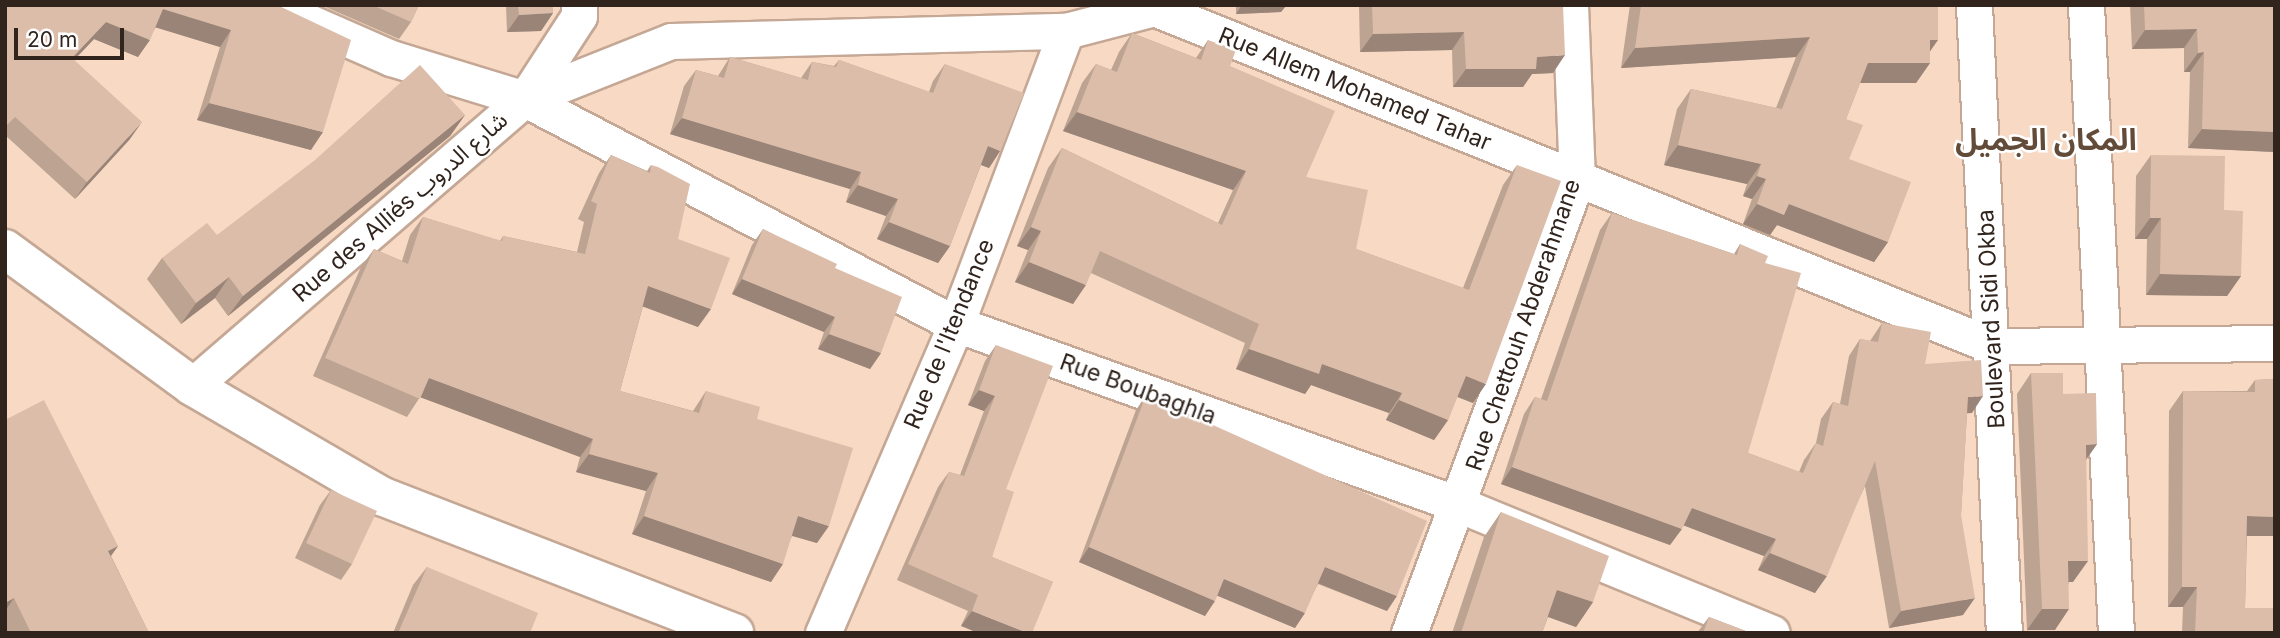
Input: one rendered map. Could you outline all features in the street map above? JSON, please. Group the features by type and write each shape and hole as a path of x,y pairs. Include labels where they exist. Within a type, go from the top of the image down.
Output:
{"main road":[{"path":"5,249 192,386 381,496 734,633"}],"street":[{"path":"270,5 391,58 525,99"},
{"name":"Rue des Alliés شارع الدروب","path":"192,386 525,99 579,16 579,5"},
{"name":"Rue Chettouh Abderahmane","path":"1409,633 1460,505 1577,179 1570,5"},
{"name":"Boulevard Sidi Okba","path":"1974,5 1993,346 2004,633"},
{"path":"2086,5 2116,633"},
{"name":"Rue Allem Mohamed Tahar","path":"525,99 671,41 931,20 1066,31 1154,6 1993,346 2275,343"},
{"name":"Rue de l'Itendance","path":"823,633 956,324 1066,31"},
{"name":"Rue Boubaghla","path":"525,99 956,324 1460,505 1772,633"}],"building":[{"path":"5,5 277,5 351,40 323,132 209,103 231,30 163,9 150,40 106,22 72,58 142,122 87,182 15,117 5,125"},
{"path":"372,5 419,5 411,22"},
{"path":"518,5 552,5 553,13 519,15"},
{"path":"1372,5 1563,5 1565,55 1537,57 1536,69 1466,69 1464,32 1373,34"},
{"path":"1641,5 1938,5 1938,40 1930,40 1930,63 1868,63 1846,119 1863,125 1849,159 1911,182 1888,242 1789,204 1784,215 1757,204 1766,179 1757,176 1761,164 1678,145 1691,89 1782,109 1810,37 1635,48"},
{"path":"2144,5 2275,5 2275,132 2202,129 2204,52 2198,53 2197,29 2145,30"},
{"path":"1132,33 1201,60 1208,40 1236,50 1230,66 1335,111 1306,177 1368,190 1356,249 1469,290 1517,165 1561,181 1486,384 1466,376 1448,420 1399,400 1402,393 1322,364 1319,374 1249,349 1259,324 1100,251 1086,285 1029,262 1041,231 1031,227 1062,148 1222,225 1246,171 1077,112 1096,64 1117,72"},
{"path":"730,57 808,80 812,62 836,67 839,60 933,93 945,64 1024,93 1000,151 988,146 950,246 889,222 898,199 858,185 861,172 682,118 696,70 724,78"},
{"path":"420,65 465,115 243,296 229,277 196,303 162,258 207,223 217,235 315,160"},
{"path":"611,155 650,173 651,165 658,167 690,184 678,239 730,258 711,309 648,286 620,391 699,413 706,391 760,407 757,419 853,448 829,526 798,516 783,564 644,516 658,473 589,454 593,439 429,378 420,399 325,358 374,249 408,264 423,217 502,241 503,236 585,254 597,204 591,201"},
{"path":"2151,155 2225,156 2224,210 2243,211 2241,276 2160,274 2161,218 2150,218"},
{"path":"1612,213 1737,255 1740,244 1768,256 1765,263 1801,273 1748,453 1803,473 1816,443 1823,446 1833,402 1848,406 1860,339 1878,342 1882,323 1931,332 1925,364 1981,360 1983,396 1968,397 1961,515 1975,598 1901,611 1875,461 1827,576 1770,553 1776,539 1692,508 1682,529 1512,467 1535,397 1547,401"},
{"path":"763,229 837,264 835,268 902,297 881,353 829,334 835,317 742,279"},
{"path":"996,345 1053,366 1006,489 1014,492 992,557 1053,582 1032,633 972,611 978,595 908,564 949,472 964,476 995,396 979,390"},
{"path":"2031,373 2063,373 2063,394 2096,393 2097,444 2086,445 2088,561 2068,561 2069,609 2042,609"},
{"path":"2275,379 2275,517 2247,516 2245,608 2275,608 2275,633 2195,633 2197,587 2182,587 2183,391 2255,392 2255,380"},
{"path":"1146,395 1427,521 1397,596 1325,567 1305,613 1224,579 1215,601 1089,547"},
{"path":"44,400 118,546 108,551 149,633 31,633 14,598 5,603 5,420"},
{"path":"331,490 377,511 352,564 306,543"},
{"path":"1501,512 1609,556 1593,602 1557,590 1542,633 1461,633"},
{"path":"427,567 538,613 530,633 398,633"},
{"path":"1709,617 1751,633 1703,633"}],"district":[{"name":"المكان الجميل","path":"2046,139"}]}
